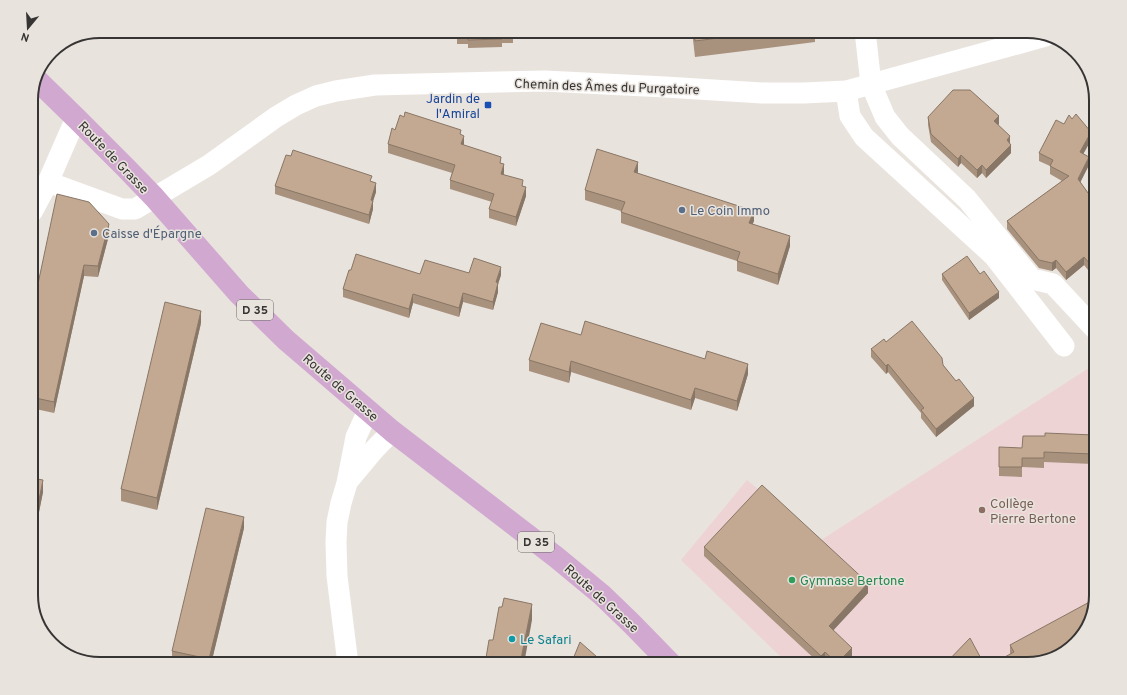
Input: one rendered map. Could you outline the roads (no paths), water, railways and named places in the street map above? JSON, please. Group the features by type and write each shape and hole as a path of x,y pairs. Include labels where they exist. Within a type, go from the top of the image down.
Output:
{"main road":[{"name":"Route de Grasse","path":"40,84 154,197 239,294 286,340 392,431 556,557 602,595 664,657"}],"street":[{"path":"866,38 871,84 885,117 900,136 967,199 1032,279 1053,284 1089,323"},
{"name":"Chemin des Âmes du Purgatoire","path":"48,182 122,209 135,209 209,165 296,104 316,96 336,91 375,85 545,81 762,93 846,91 1035,39"},
{"path":"846,91 850,116 864,137 994,256 1064,346"},
{"path":"38,201 48,182 76,118"},
{"path":"347,657 337,576 337,522 347,483 356,437 368,411"},
{"path":"347,483 373,451 392,431"}],"place":[{"name":"Jardin de l'Amiral","path":"488,105"},
{"name":"Le Coin Immo","path":"682,210"},
{"name":"Caisse d'Épargne","path":"94,233"},
{"name":"Collège Pierre Bertone","path":"982,510"},
{"name":"Gymnase Bertone","path":"792,580"},
{"name":"Le Safari","path":"512,639"}]}
